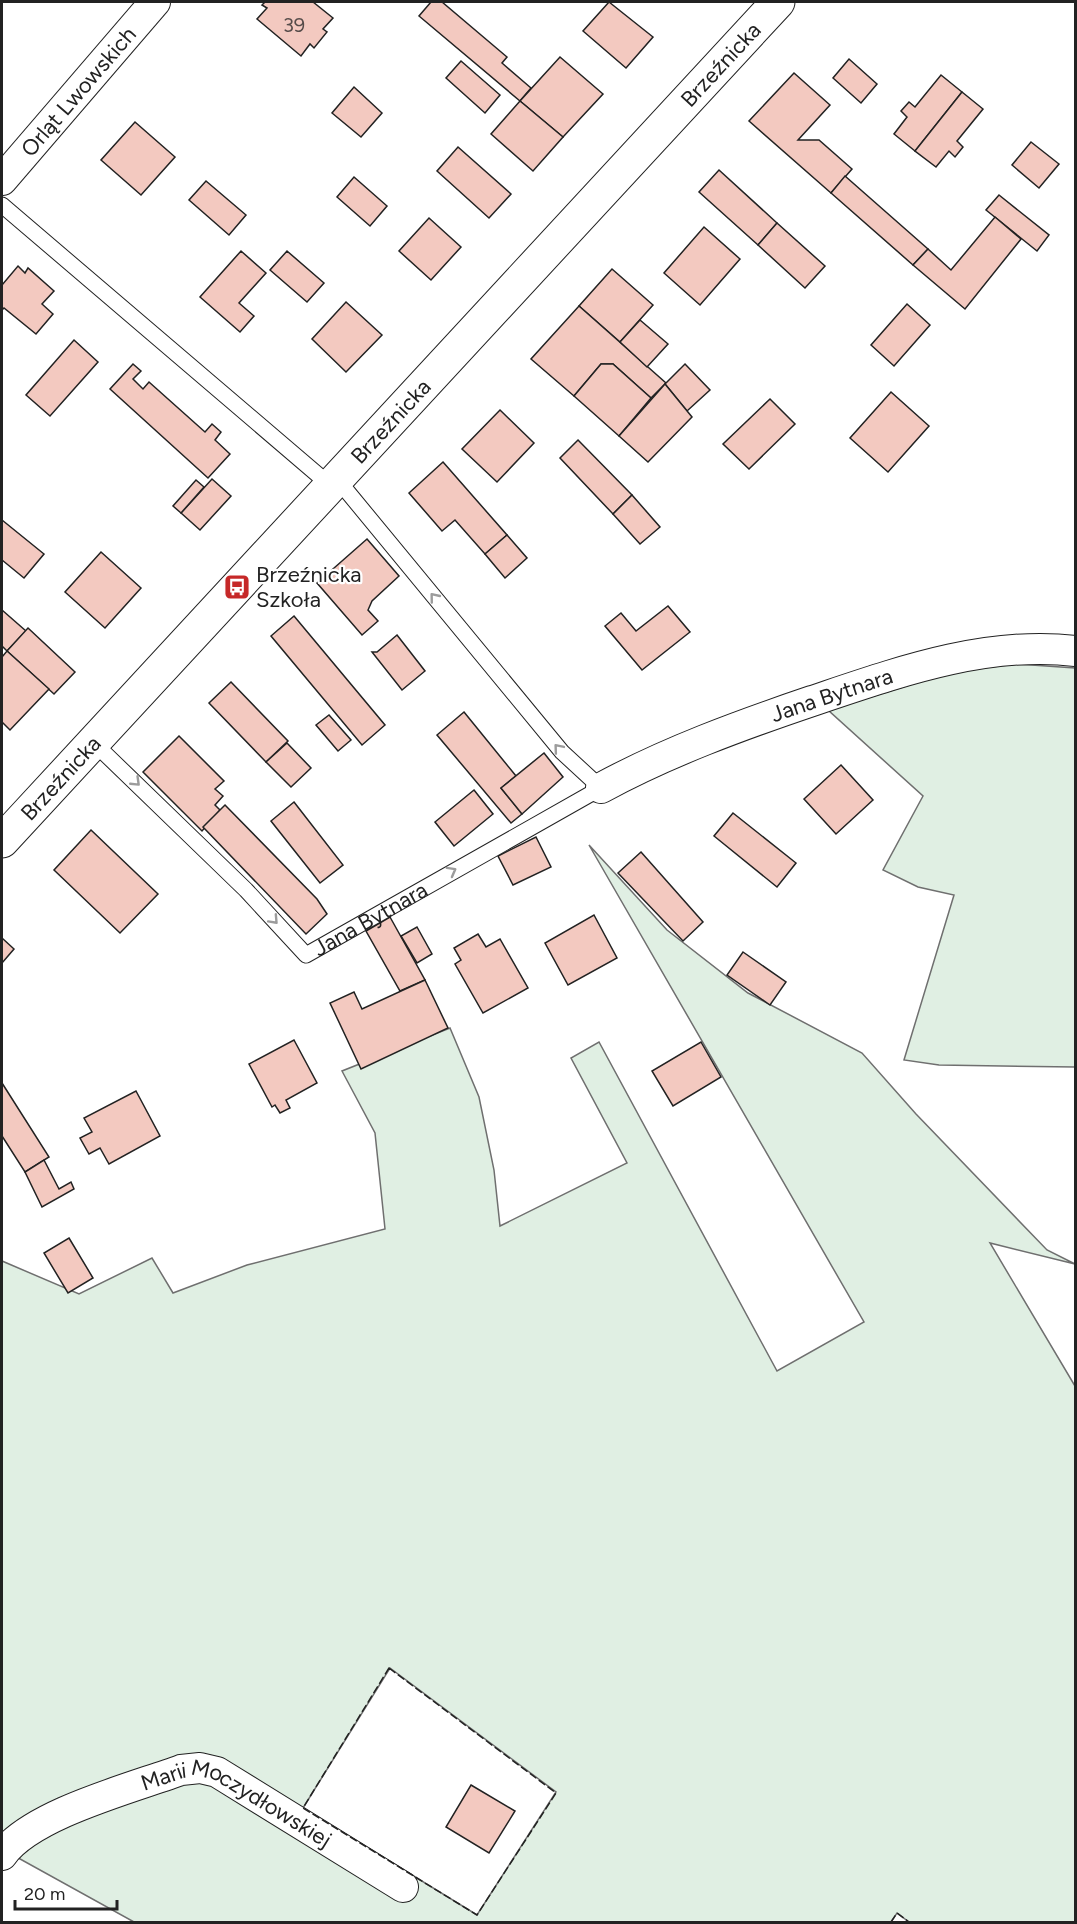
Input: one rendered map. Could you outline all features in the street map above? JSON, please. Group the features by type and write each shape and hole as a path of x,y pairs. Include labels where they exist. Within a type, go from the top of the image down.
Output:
{"main road":[{"name":"Brzeźnicka","path":"2,841 778,2"}],"street":[{"name":"Orląt Lwowskich","path":"2,180 155,2"},
{"name":"Jana Bytnara","path":"601,788 623,776 750,722 913,668 1010,651 1076,651"},
{"name":"Marii Moczydłowskiej","path":"2,1855 17,1838 46,1819 181,1770 200,1768 217,1772 403,1887"}],"lane":[{"path":"2,205 334,482 562,752 601,788"},
{"name":"Jana Bytnara","path":"93,742 246,890 306,955 601,788"}],"green space":[{"path":"1017,664 1075,668 1075,1067 939,1065 904,1060 954,895 918,887 883,870 923,796 828,710 955,671"},
{"path":"589,845 667,930 748,993 862,1053 916,1114 1047,1250 1075,1264 990,1243 1075,1386 1075,1922 909,1922 897,1913 891,1922 134,1922 2,1849 2,1261 79,1294 152,1258 173,1293 247,1265 385,1229 375,1133 342,1071 450,1028 479,1097 494,1170 500,1226 627,1163 571,1058 599,1042 777,1371 864,1322","holes":["390,1668 556,1792 477,1915 303,1808"]}],"building":[{"path":"265,2 313,2 333,18 323,29 327,32 314,48 310,44 301,56 257,19 267,8 262,5"},
{"path":"431,2 442,2 507,57 502,63 531,88 520,101 419,16"},
{"path":"609,2 653,37 626,68 583,31"},
{"path":"560,57 603,94 563,137 520,101"},
{"path":"849,59 877,84 861,103 833,78"},
{"path":"461,61 500,95 485,113 446,78"},
{"path":"794,73 830,105 798,140 819,140 852,169 831,193 749,121"},
{"path":"941,75 962,92 915,151 894,134 907,117 901,111 909,102 915,107"},
{"path":"354,87 382,113 361,137 332,113"},
{"path":"962,92 983,109 957,141 963,147 955,157 949,151 936,167 915,151"},
{"path":"520,101 563,137 533,171 491,134"},
{"path":"135,122 175,157 141,195 101,160"},
{"path":"1031,142 1059,164 1039,188 1012,165"},
{"path":"458,147 511,194 489,218 437,171"},
{"path":"719,170 777,223 758,245 699,192"},
{"path":"845,176 928,249 913,265 831,193"},
{"path":"354,177 387,206 370,226 337,197"},
{"path":"206,181 246,215 229,235 189,200"},
{"path":"999,195 1049,235 1037,251 986,210"},
{"path":"995,217 1021,239 965,309 913,265 928,249 951,270"},
{"path":"429,218 461,247 431,280 399,251"},
{"path":"777,223 825,266 805,288 758,245"},
{"path":"704,227 740,259 700,305 664,273"},
{"path":"241,251 266,273 239,303 254,316 240,332 200,297"},
{"path":"287,251 324,283 307,302 270,270"},
{"path":"18,266 25,273 28,268 54,291 42,304 53,314 36,334 4,308 2,310 2,285"},
{"path":"612,269 653,305 620,342 579,306"},
{"path":"346,302 382,335 346,372 312,339"},
{"path":"907,304 930,325 894,366 871,345"},
{"path":"579,306 666,383 651,398 613,364 601,364 574,396 531,359"},
{"path":"640,320 668,344 647,367 620,342"},
{"path":"74,340 98,362 50,416 26,395"},
{"path":"133,364 141,371 133,379 143,389 149,382 205,432 212,424 221,432 215,440 230,454 208,478 110,389"},
{"path":"601,364 613,364 651,398 619,436 574,396"},
{"path":"685,364 710,390 687,411 665,384"},
{"path":"665,384 692,417 648,462 619,436"},
{"path":"891,392 929,426 888,472 850,438"},
{"path":"770,399 795,424 749,469 723,444"},
{"path":"500,410 534,443 497,482 462,449"},
{"path":"578,440 632,495 613,514 560,458"},
{"path":"443,462 507,535 485,554 455,520 442,531 409,493"},
{"path":"212,479 231,496 200,530 181,513"},
{"path":"196,480 204,487 181,513 173,506"},
{"path":"632,495 660,527 640,544 613,514"},
{"path":"2,520 44,554 24,578 2,560"},
{"path":"507,535 527,558 505,578 485,554"},
{"path":"367,539 399,576 372,601 368,610 378,621 362,635 317,583"},
{"path":"101,552 141,588 105,628 65,592"},
{"path":"668,606 690,632 642,670 605,626 621,613 636,631"},
{"path":"2,610 26,631 7,651 2,646"},
{"path":"294,616 385,725 362,745 271,636"},
{"path":"28,628 75,672 54,694 7,651"},
{"path":"397,635 425,671 402,690 372,652 377,652"},
{"path":"7,651 49,689 10,730 2,722 2,657"},
{"path":"231,682 288,741 266,762 209,703"},
{"path":"464,712 516,776 501,788 522,814 511,823 437,735"},
{"path":"329,715 351,740 338,751 316,725"},
{"path":"179,736 224,781 215,789 223,796 215,805 220,810 202,831 143,772"},
{"path":"287,743 311,768 291,787 266,762"},
{"path":"544,753 563,777 522,814 501,788"},
{"path":"841,765 873,800 836,834 804,799"},
{"path":"474,790 493,814 454,846 435,822"},
{"path":"294,802 343,865 320,883 271,821"},
{"path":"225,805 317,899 327,914 306,934 203,827"},
{"path":"733,813 796,863 777,887 714,836"},
{"path":"91,830 158,894 120,933 54,870"},
{"path":"536,837 551,867 513,885 498,856"},
{"path":"641,852 703,922 683,941 618,873"},
{"path":"594,915 617,958 568,985 545,943"},
{"path":"390,917 425,980 400,991 366,931"},
{"path":"417,927 432,954 417,963 401,936"},
{"path":"478,934 486,947 500,939 528,988 483,1013 455,964 461,960 454,948"},
{"path":"2,938 14,949 2,963"},
{"path":"743,952 786,982 770,1005 727,975"},
{"path":"425,980 448,1028 361,1069 330,1003 354,992 362,1009"},
{"path":"294,1040 317,1083 286,1100 290,1108 280,1113 275,1105 272,1107 249,1064"},
{"path":"701,1042 721,1077 673,1106 652,1071"},
{"path":"2,1083 49,1157 25,1172 2,1136"},
{"path":"136,1091 160,1136 109,1164 100,1148 89,1154 80,1138 92,1132 84,1118"},
{"path":"44,1160 59,1189 71,1182 74,1189 42,1207 25,1172"},
{"path":"69,1238 93,1278 68,1293 44,1253"},
{"path":"471,1785 515,1811 489,1853 446,1827"}],"fence":[{"path":"389,1668 556,1793 477,1915 303,1808 389,1668"},
{"path":"891,1922 897,1913 909,1922"}],"place":[{"name":"Brzeźnicka Szkoła","path":"237,587"}]}
